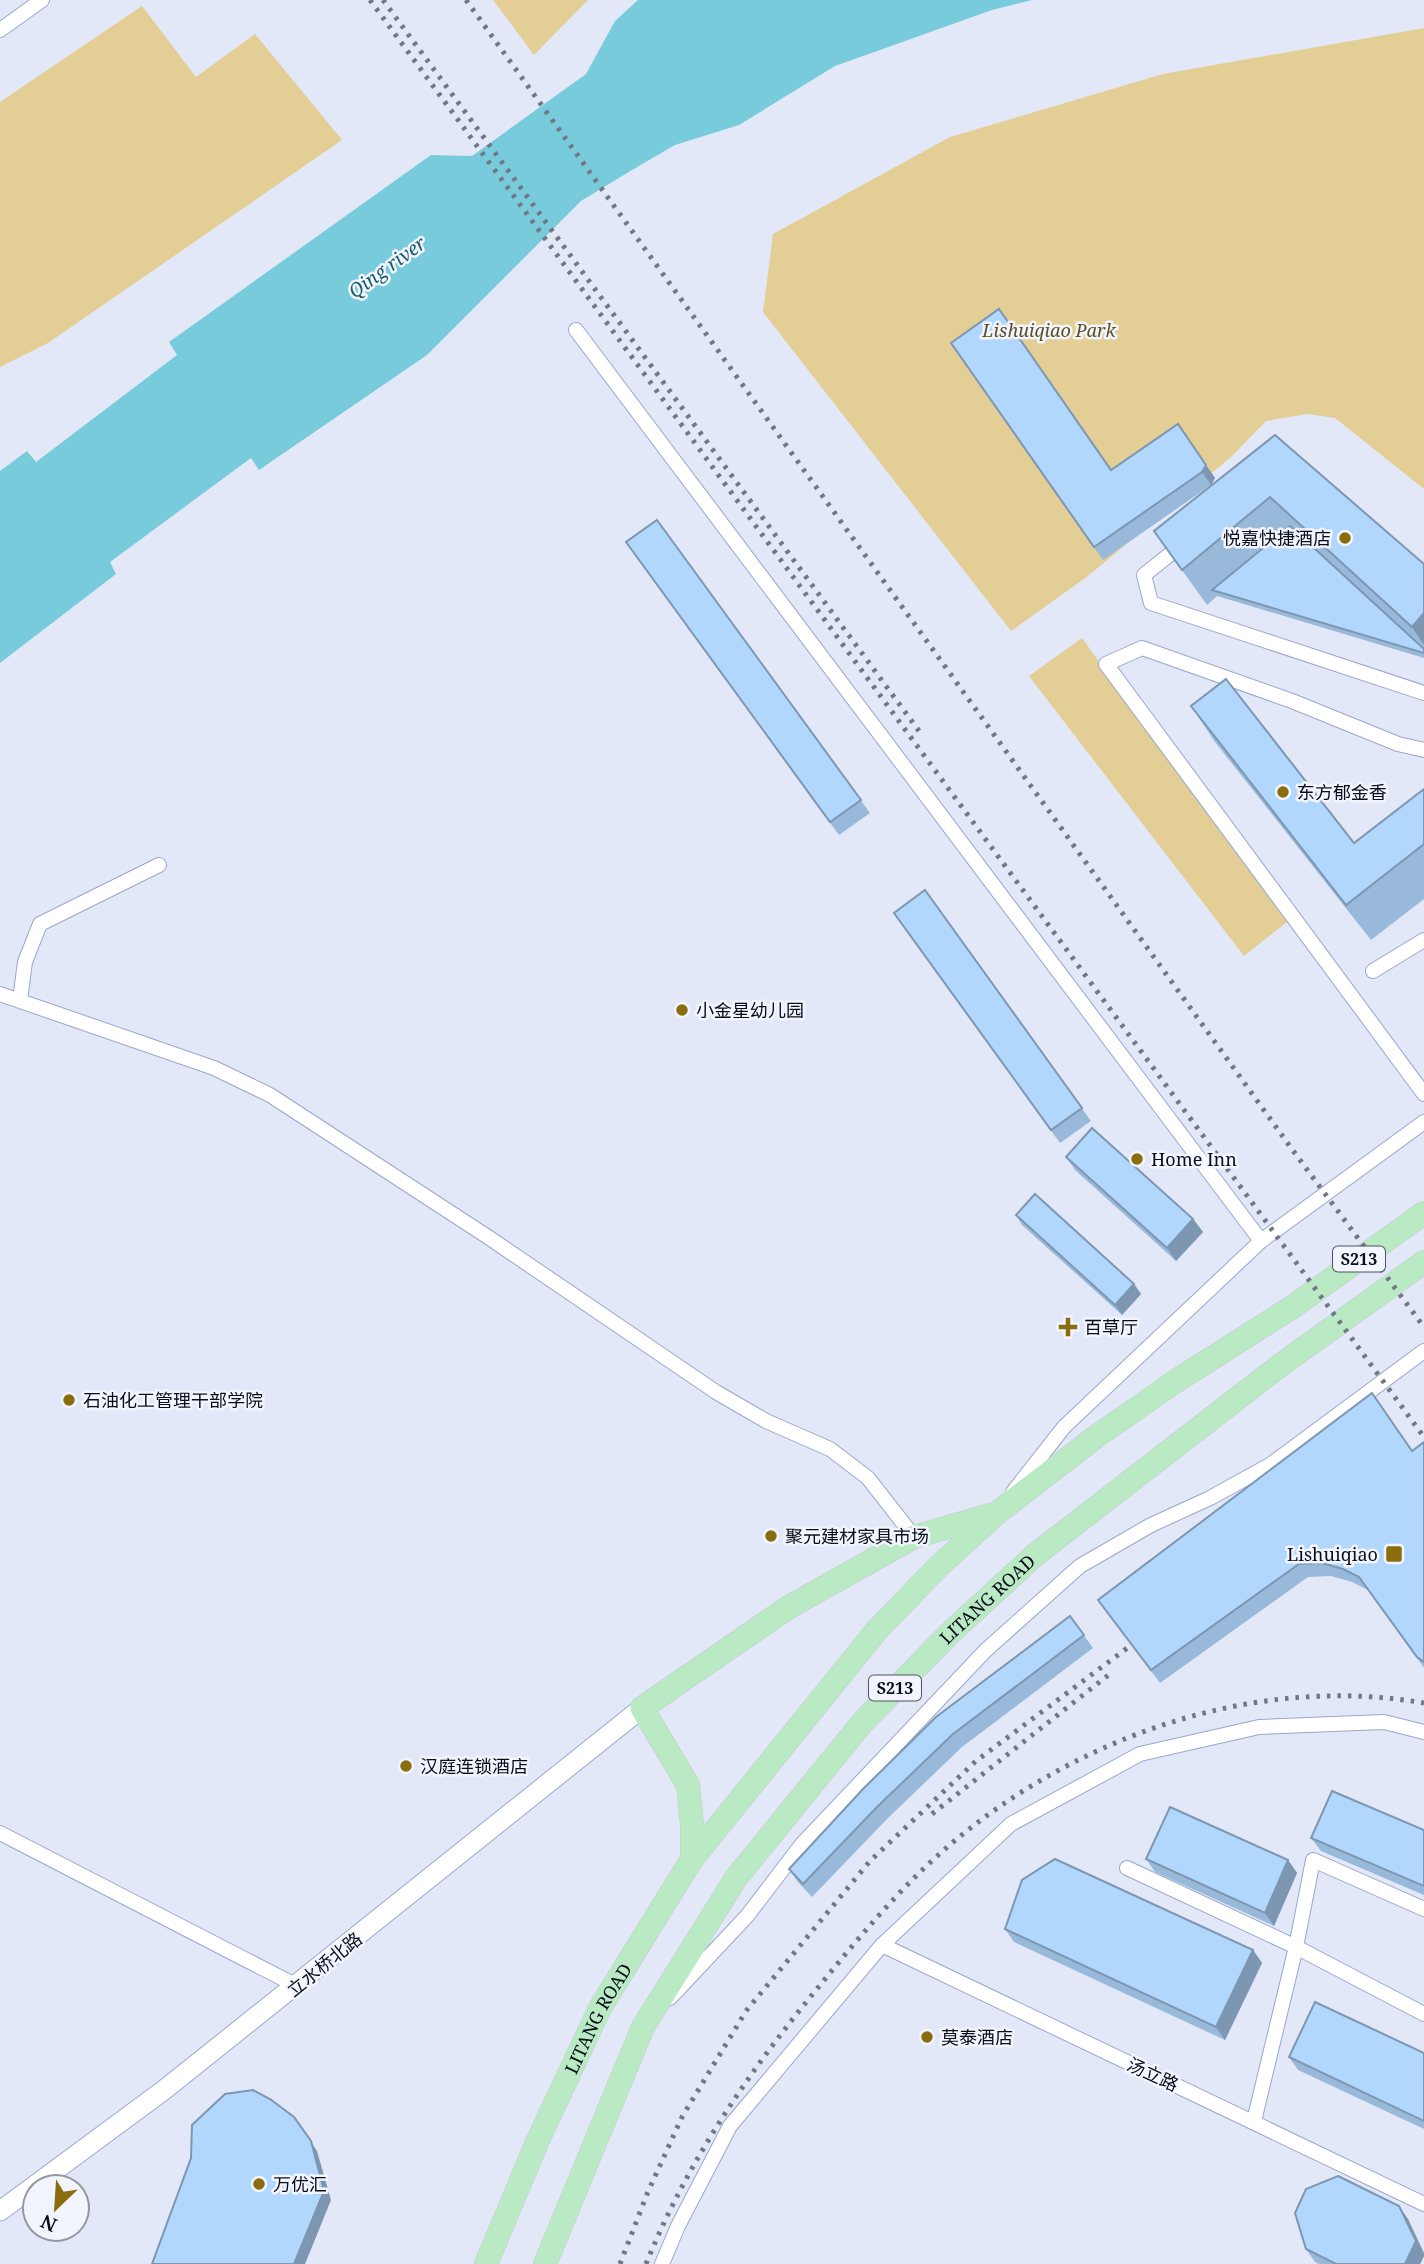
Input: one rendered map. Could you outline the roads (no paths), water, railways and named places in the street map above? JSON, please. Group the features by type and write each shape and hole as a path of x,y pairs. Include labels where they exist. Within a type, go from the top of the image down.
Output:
{"main road":[{"name":"LITANG ROAD","path":"486,2264 538,2140 600,2008 692,1859 877,1630 939,1566 997,1513 1097,1436 1176,1381 1294,1306 1424,1213"},
{"name":"LITANG ROAD","path":"545,2264 643,2027 736,1878 862,1723 948,1634 1035,1555 1278,1367 1424,1262"},
{"path":"692,1859 688,1785 642,1708 789,1607 914,1537 997,1513"}],"street":[{"path":"0,30 42,0"},
{"path":"576,330 1261,1241"},
{"path":"1197,532 1143,575 1151,603 1424,693"},
{"path":"1424,750 1398,744 1292,701 1142,648 1105,664 1424,1094"},
{"path":"20,1000 25,962 40,924 159,865"},
{"path":"1373,971 1424,940"},
{"path":"0,994 214,1068 270,1095 488,1237 716,1392 766,1421 830,1449 868,1478 914,1537"},
{"name":"LITANG ROAD","path":"997,1513 1064,1427 1261,1241 1424,1122"},
{"name":"LITANG ROAD","path":"643,2027 747,1916 802,1844 986,1650 1080,1566 1151,1525 1210,1498 1270,1465 1424,1351"},
{"name":"立水桥北路","path":"0,2211 164,2090 297,1986 642,1708"},
{"path":"662,2264 678,2226 730,2126 882,1945 1011,1824 1140,1754 1259,1727 1384,1722 1424,1732"},
{"path":"0,1833 297,1986"},
{"path":"1254,2121 1296,1947 1313,1860 1424,1909"},
{"path":"1127,1868 1296,1947 1424,2014"},
{"name":"汤立路","path":"882,1945 1424,2203"}],"water":[{"name":"Qing river","path":"638,0 1032,0 992,10 835,66 739,125 675,145 581,201 427,355 259,470 251,458 110,562 116,574 0,663 0,471 27,451 36,462 177,355 169,342 431,155 472,156 586,74 615,21"}],"railway":[{"path":"370,0 1424,1437"},
{"path":"383,0 919,731"},
{"path":"466,0 1294,1152 1424,1327"},
{"path":"620,2264 647,2194 682,2117 746,2011 870,1861 976,1761 1146,1634"},
{"path":"932,1814 1111,1673"},
{"path":"646,2264 698,2157 787,2026 896,1896 952,1843 1002,1805 1056,1771 1114,1744 1173,1722 1235,1706 1298,1697 1361,1696 1424,1703"}],"place":[{"name":"悦嘉快捷酒店","path":"1345,538"},
{"name":"东方郁金香","path":"1283,792"},
{"name":"小金星幼儿园","path":"682,1010"},
{"name":"Home Inn","path":"1137,1159"},
{"name":"百草厅","path":"1068,1327"},
{"name":"石油化工管理干部学院","path":"69,1400"},
{"name":"聚元建材家具市场","path":"771,1536"},
{"name":"Lishuiqiao","path":"1394,1554"},
{"name":"汉庭连锁酒店","path":"406,1766"},
{"name":"莫泰酒店","path":"927,2037"},
{"name":"万优汇","path":"259,2184"}],"park label":[{"name":"Lishuiqiao Park","path":"1049,330"}]}
